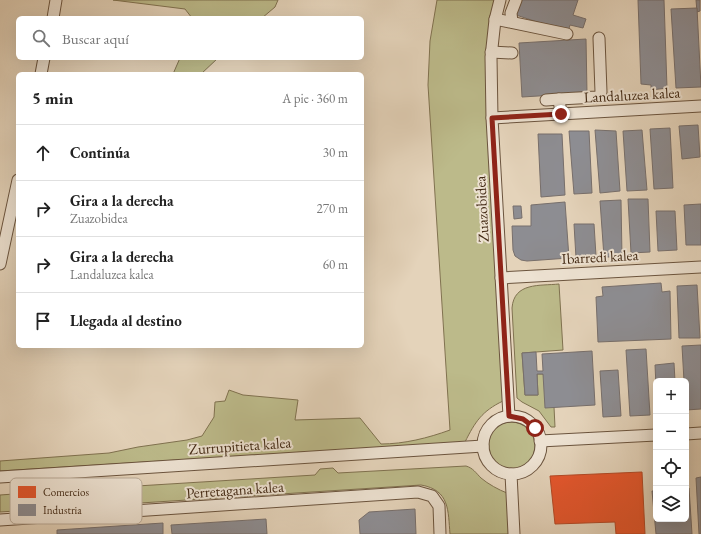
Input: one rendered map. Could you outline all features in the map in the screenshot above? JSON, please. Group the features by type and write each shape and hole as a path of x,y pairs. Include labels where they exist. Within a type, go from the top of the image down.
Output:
{"street":[{"path":"53,16 56,0"},
{"name":"Zuazobidea","path":"500,0 495,19 491,52 492,118 509,416"},
{"path":"512,22 511,15 516,0"},
{"path":"495,19 567,34"},
{"path":"546,100 597,97 600,95 599,38"},
{"path":"491,52 512,53"},
{"path":"41,72 44,60"},
{"path":"559,99 561,114"},
{"name":"Landaluzea kalea","path":"492,118 701,106"},
{"path":"0,264 16,189"},
{"name":"Ibarredi kalea","path":"501,278 701,267"},
{"path":"509,416 523,419 530,423 535,428 540,442 539,456 535,462 525,471 511,474 502,473 494,469 488,462 482,446 483,438 490,426 495,421 509,416"},
{"path":"689,434 701,433"},
{"path":"540,442 653,435"},
{"name":"Zurrupitieta kalea","path":"0,477 482,446"},
{"path":"511,474 514,534"},
{"name":"Perretagana kalea","path":"142,510 418,492 432,496 439,506 440,534"},
{"name":"Perretagana kalea","path":"0,520 10,519"}],"shaded area":[{"path":"113,0 278,0 275,7 264,16 190,16 185,9"},
{"path":"437,0 495,0 492,16 503,401 484,413 472,429 465,442 0,471 0,461 109,453 187,440 202,436 214,417 215,402 225,401 229,390 243,395 298,400 295,420 360,418 381,444 416,440 450,430 428,85 430,41"},
{"path":"179,60 216,60 203,72 174,72"},
{"path":"559,284 563,350 522,353 525,395 538,395 537,374 543,374 554,407 555,427 551,427 539,411 517,398 512,308 514,300 523,290 529,287"},
{"path":"506,422 516,422 528,429 535,441 535,451 528,463 516,470 506,470 498,466 491,459 487,451 487,441 491,433 498,426"},
{"path":"466,466 473,469 481,478 497,489 507,493 509,534 450,534 446,503 437,492 421,485 142,503 142,486 315,475 320,469 333,468 338,473"},
{"path":"10,494 10,511 0,512 0,495"}],"building: Comercios":[{"path":"642,472 645,534 616,534 615,522 555,524 550,476"}],"building: Industria":[{"path":"517,0 578,0 573,15 586,19 583,28 570,25 568,32 513,14"},
{"path":"638,0 664,0 667,88 651,90 651,85 641,84"},
{"path":"696,0 700,0 700,11 697,12"},
{"path":"697,8 701,87 676,88 671,9"},
{"path":"586,39 587,93 522,97 519,43"},
{"path":"698,125 700,157 682,159 679,126"},
{"path":"670,128 673,188 654,189 650,129"},
{"path":"595,130 616,131 620,191 600,193"},
{"path":"642,130 647,190 627,191 623,131"},
{"path":"569,131 589,131 592,193 574,194"},
{"path":"538,134 562,134 565,195 541,197"},
{"path":"628,199 648,199 650,252 631,253"},
{"path":"621,200 622,257 604,257 600,201"},
{"path":"565,202 569,258 527,261 521,260 515,256 513,250 512,226 531,226 531,205"},
{"path":"701,204 701,245 686,245 684,205"},
{"path":"513,206 521,206 522,218 514,219"},
{"path":"656,211 675,211 677,250 658,251"},
{"path":"574,224 594,224 596,256 576,258"},
{"path":"661,283 662,292 670,291 671,339 598,342 596,297 603,296 602,287"},
{"path":"697,285 700,338 679,338 677,286"},
{"path":"701,345 701,409 689,410 689,378 684,378 682,346"},
{"path":"646,349 650,415 630,416 626,350"},
{"path":"592,351 595,405 545,408 543,374 537,374 538,395 525,395 522,353 536,352 537,371 543,371 542,354"},
{"path":"674,363 675,378 656,378 655,365"},
{"path":"618,370 621,416 603,417 600,371"},
{"path":"701,477 701,534 699,534 696,478"},
{"path":"689,488 692,534 656,534 655,522 689,522"},
{"path":"415,509 416,534 360,534 359,520 369,512"},
{"path":"266,519 267,534 172,534 171,525"},
{"path":"163,523 163,534 57,534 57,530"}],"route":[{"path":"535,428 523,419 509,416 492,118 561,114"}]}
